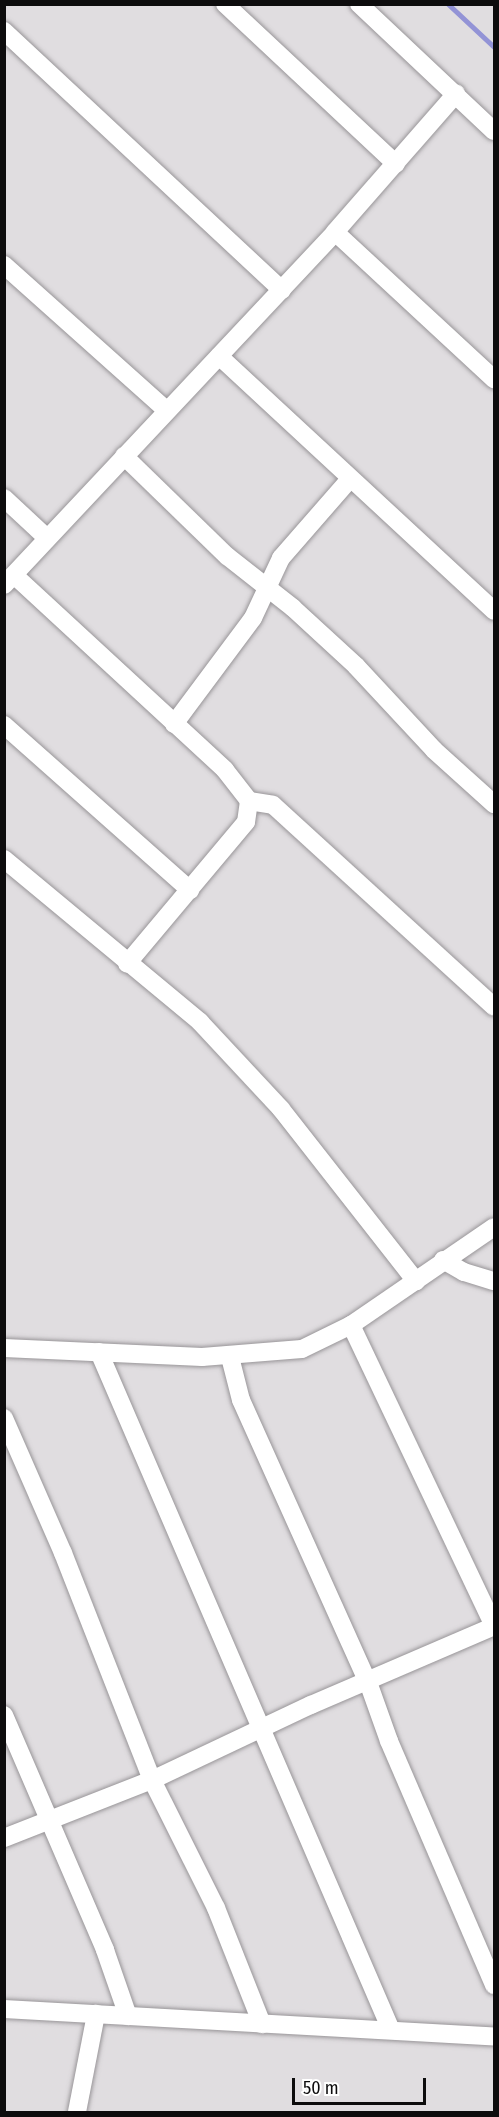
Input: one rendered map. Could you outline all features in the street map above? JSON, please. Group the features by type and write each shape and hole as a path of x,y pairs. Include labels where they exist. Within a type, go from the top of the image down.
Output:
{"street":[{"path":"225,4 396,164"},
{"path":"359,4 495,130"},
{"path":"4,31 282,290"},
{"path":"456,94 282,290 166,410 9,580 225,770 249,801 273,805 495,1007"},
{"path":"335,232 495,379"},
{"path":"4,265 166,410"},
{"path":"219,356 495,611"},
{"path":"124,456 227,556 356,666 434,750 495,804"},
{"path":"174,724 253,618 281,558 350,479"},
{"path":"4,498 47,538"},
{"path":"4,724 190,890"},
{"path":"127,964 246,822 249,801"},
{"path":"4,859 127,964 200,1022 242,1065 281,1109 416,1281"},
{"path":"4,1348 230,1357 303,1349 351,1325 443,1260 495,1227"},
{"path":"443,1260 464,1272 495,1281"},
{"path":"4,1838 50,1818 152,1780 263,1727 495,1626 351,1325"},
{"path":"99,1352 263,1727 391,2030"},
{"path":"230,1357 241,1400 368,1682 389,1741 495,1985"},
{"path":"4,1418 63,1553 152,1780 216,1908 262,2024"},
{"path":"4,1715 105,1950 128,2016"},
{"path":"4,2010 495,2036"},
{"path":"78,2112 96,2014"}],"waterway":[{"path":"448,4 494,47"}]}
